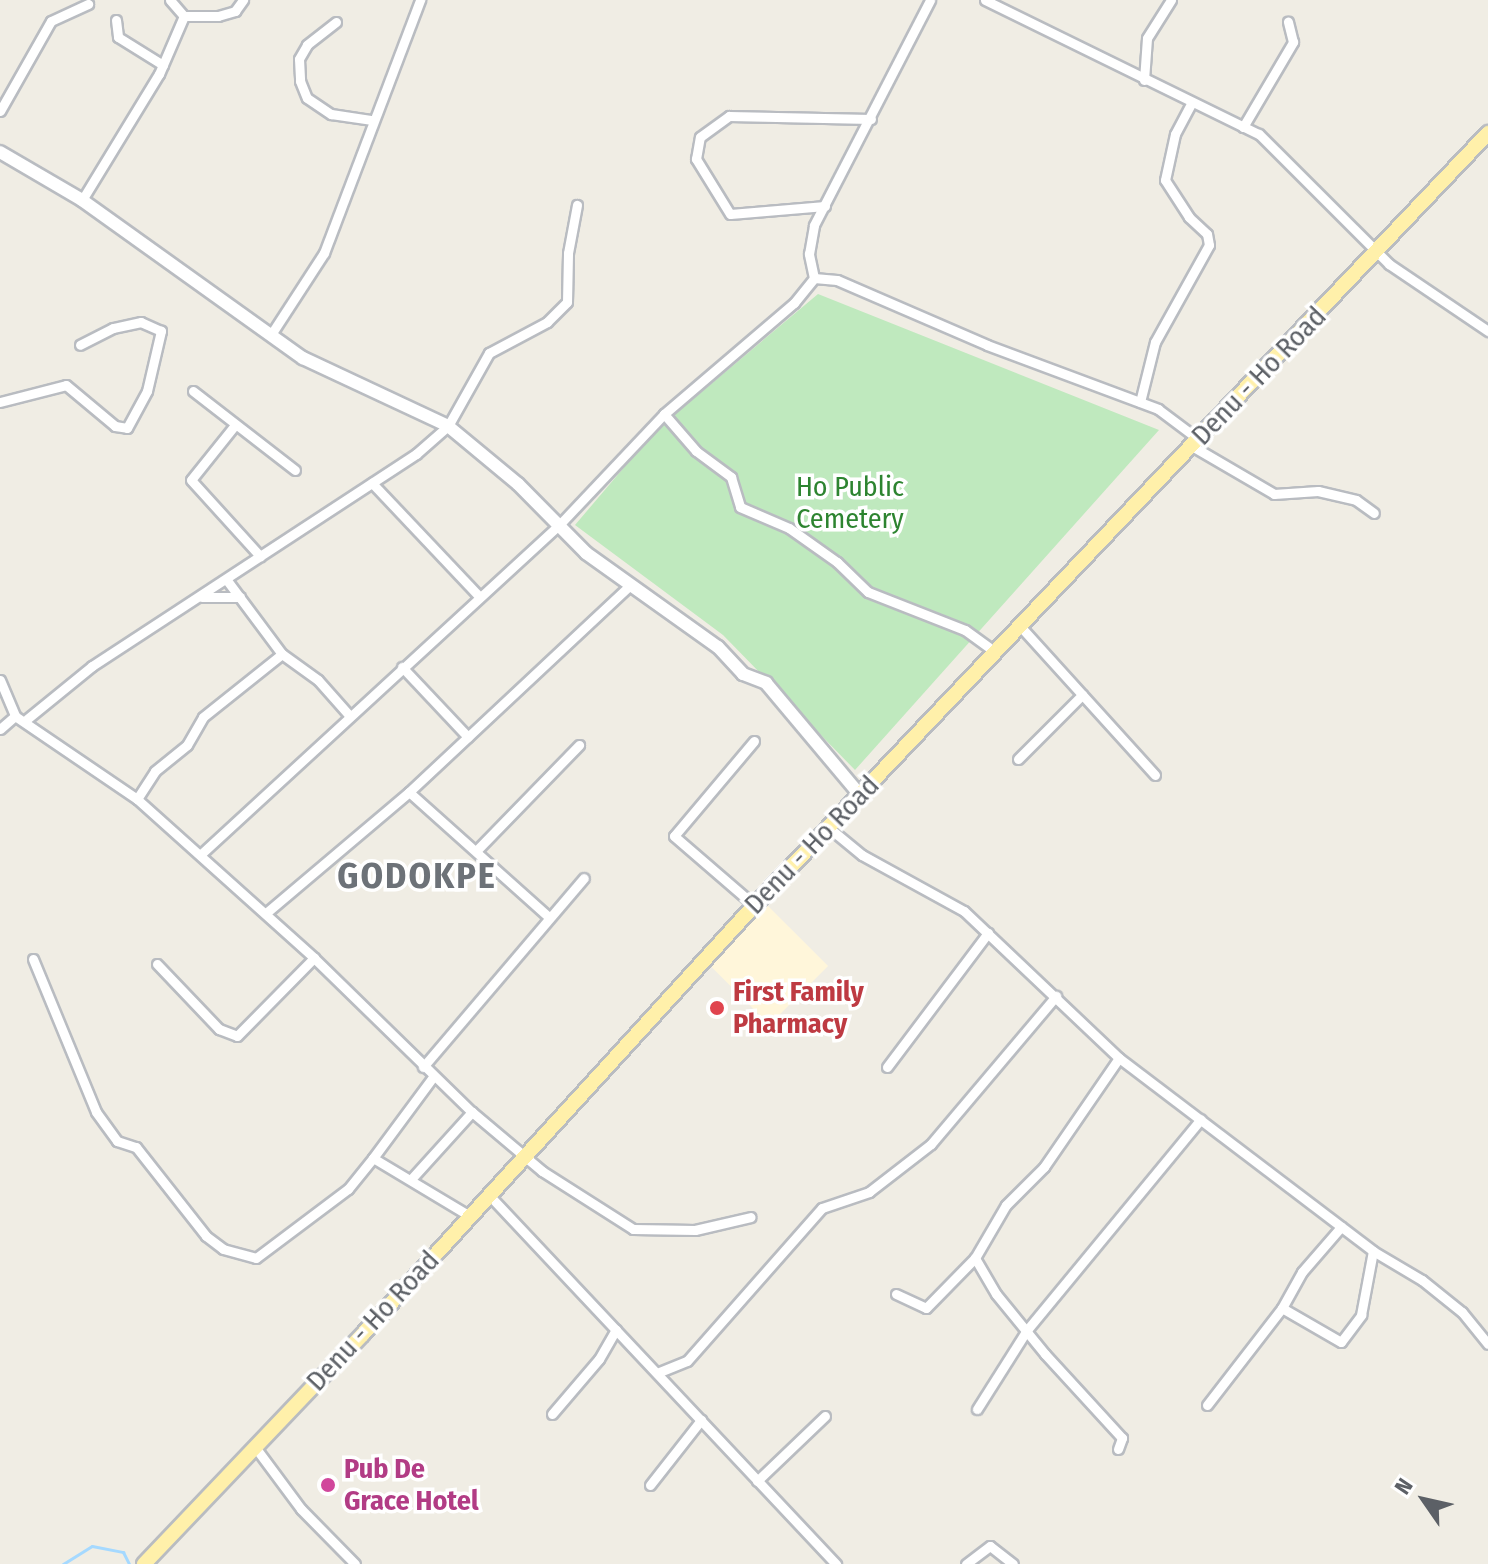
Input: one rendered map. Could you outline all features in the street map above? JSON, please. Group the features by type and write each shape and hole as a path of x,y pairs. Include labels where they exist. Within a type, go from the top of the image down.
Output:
{"main road":[{"name":"Denu - Ho Road","path":"144,1564 470,1216 754,905 1488,133"}],"street":[{"path":"170,0 184,16 218,16 235,11 243,0"},
{"path":"272,333 324,253 371,120 420,0"},
{"path":"814,278 809,254 825,206 930,0"},
{"path":"985,0 1274,145 1377,250 1488,331"},
{"path":"1144,80 1147,38 1171,0"},
{"path":"0,111 51,21 88,4"},
{"path":"82,200 163,65 184,16"},
{"path":"116,20 118,37 163,65"},
{"path":"336,22 307,45 299,59 300,81 307,98 331,114 371,120"},
{"path":"1243,127 1293,42 1288,22"},
{"path":"1140,402 1155,342 1209,245 1207,234 1181,208 1165,180 1175,134 1192,102"},
{"path":"825,206 730,214 696,159 700,137 729,116 871,119"},
{"path":"0,152 82,200 303,358 352,385 448,426 560,524 586,553 718,647 743,674 766,683 859,794"},
{"path":"27,719 92,666 202,597 372,483 448,426 489,353 547,322 567,302 568,253 577,205"},
{"path":"814,278 837,280 987,345 1140,402 1177,419 1195,442 1274,494 1318,491 1356,500 1374,513"},
{"path":"200,855 560,524 664,414 794,303 814,278"},
{"path":"0,402 66,385 115,426 127,428 147,391 161,331 141,322 113,328 80,345"},
{"path":"193,391 295,470"},
{"path":"664,414 696,451 731,477 740,507 789,528 837,562 868,592 965,630 995,652"},
{"path":"235,425 191,480 260,556"},
{"path":"372,483 479,596"},
{"path":"226,579 282,654 318,680 350,716"},
{"path":"266,913 409,792 630,585"},
{"path":"202,597 240,597"},
{"path":"1020,626 1155,775"},
{"path":"137,799 155,771 187,745 203,717 282,654"},
{"path":"402,667 468,737"},
{"path":"0,680 15,716"},
{"path":"1018,759 1082,695"},
{"path":"15,716 27,719 137,799 266,913 433,1077 522,1156 633,1229 695,1230 751,1217"},
{"path":"0,729 15,716"},
{"path":"754,741 674,836 754,905"},
{"path":"476,851 579,745"},
{"path":"409,792 549,917"},
{"path":"828,827 862,855 937,893 988,933 1119,1058 1373,1251 1422,1280 1462,1312 1488,1344"},
{"path":"423,1067 584,878"},
{"path":"887,1067 988,933"},
{"path":"157,964 219,1029 237,1036 314,958"},
{"path":"33,959 96,1112 117,1141 136,1147 206,1236 223,1249 256,1258 348,1189 433,1077"},
{"path":"657,1373 687,1361 822,1208 869,1192 921,1154 1056,996"},
{"path":"896,1294 926,1308 975,1258 1006,1205 1044,1167 1119,1058"},
{"path":"413,1177 472,1112"},
{"path":"977,1409 1027,1330 1201,1119"},
{"path":"373,1158 413,1177 470,1216"},
{"path":"489,1195 833,1563"},
{"path":"1207,1405 1282,1308 1302,1272 1341,1227"},
{"path":"1282,1308 1341,1342 1361,1315 1373,1251"},
{"path":"975,1258 985,1279 1122,1438 1118,1449"},
{"path":"552,1414 599,1359 616,1330"},
{"path":"757,1481 825,1416"},
{"path":"650,1485 701,1420"},
{"path":"255,1447 301,1509 355,1564"},
{"path":"966,1564 990,1546 1013,1564"}],"shaded area":[{"path":"768,906 828,966 769,1025 709,965"}],"green space":[{"name":"Ho Public Cemetery","path":"818,294 1159,430 855,770 723,635 575,525 655,431"}],"waterway":[{"path":"63,1564 92,1546 123,1552 129,1564"}],"place":[{"name":"First Family Pharmacy","path":"717,1008"},
{"name":"Pub De Grace Hotel","path":"328,1485"}],"district":[{"name":"GODOKPE","path":"417,877"}]}
